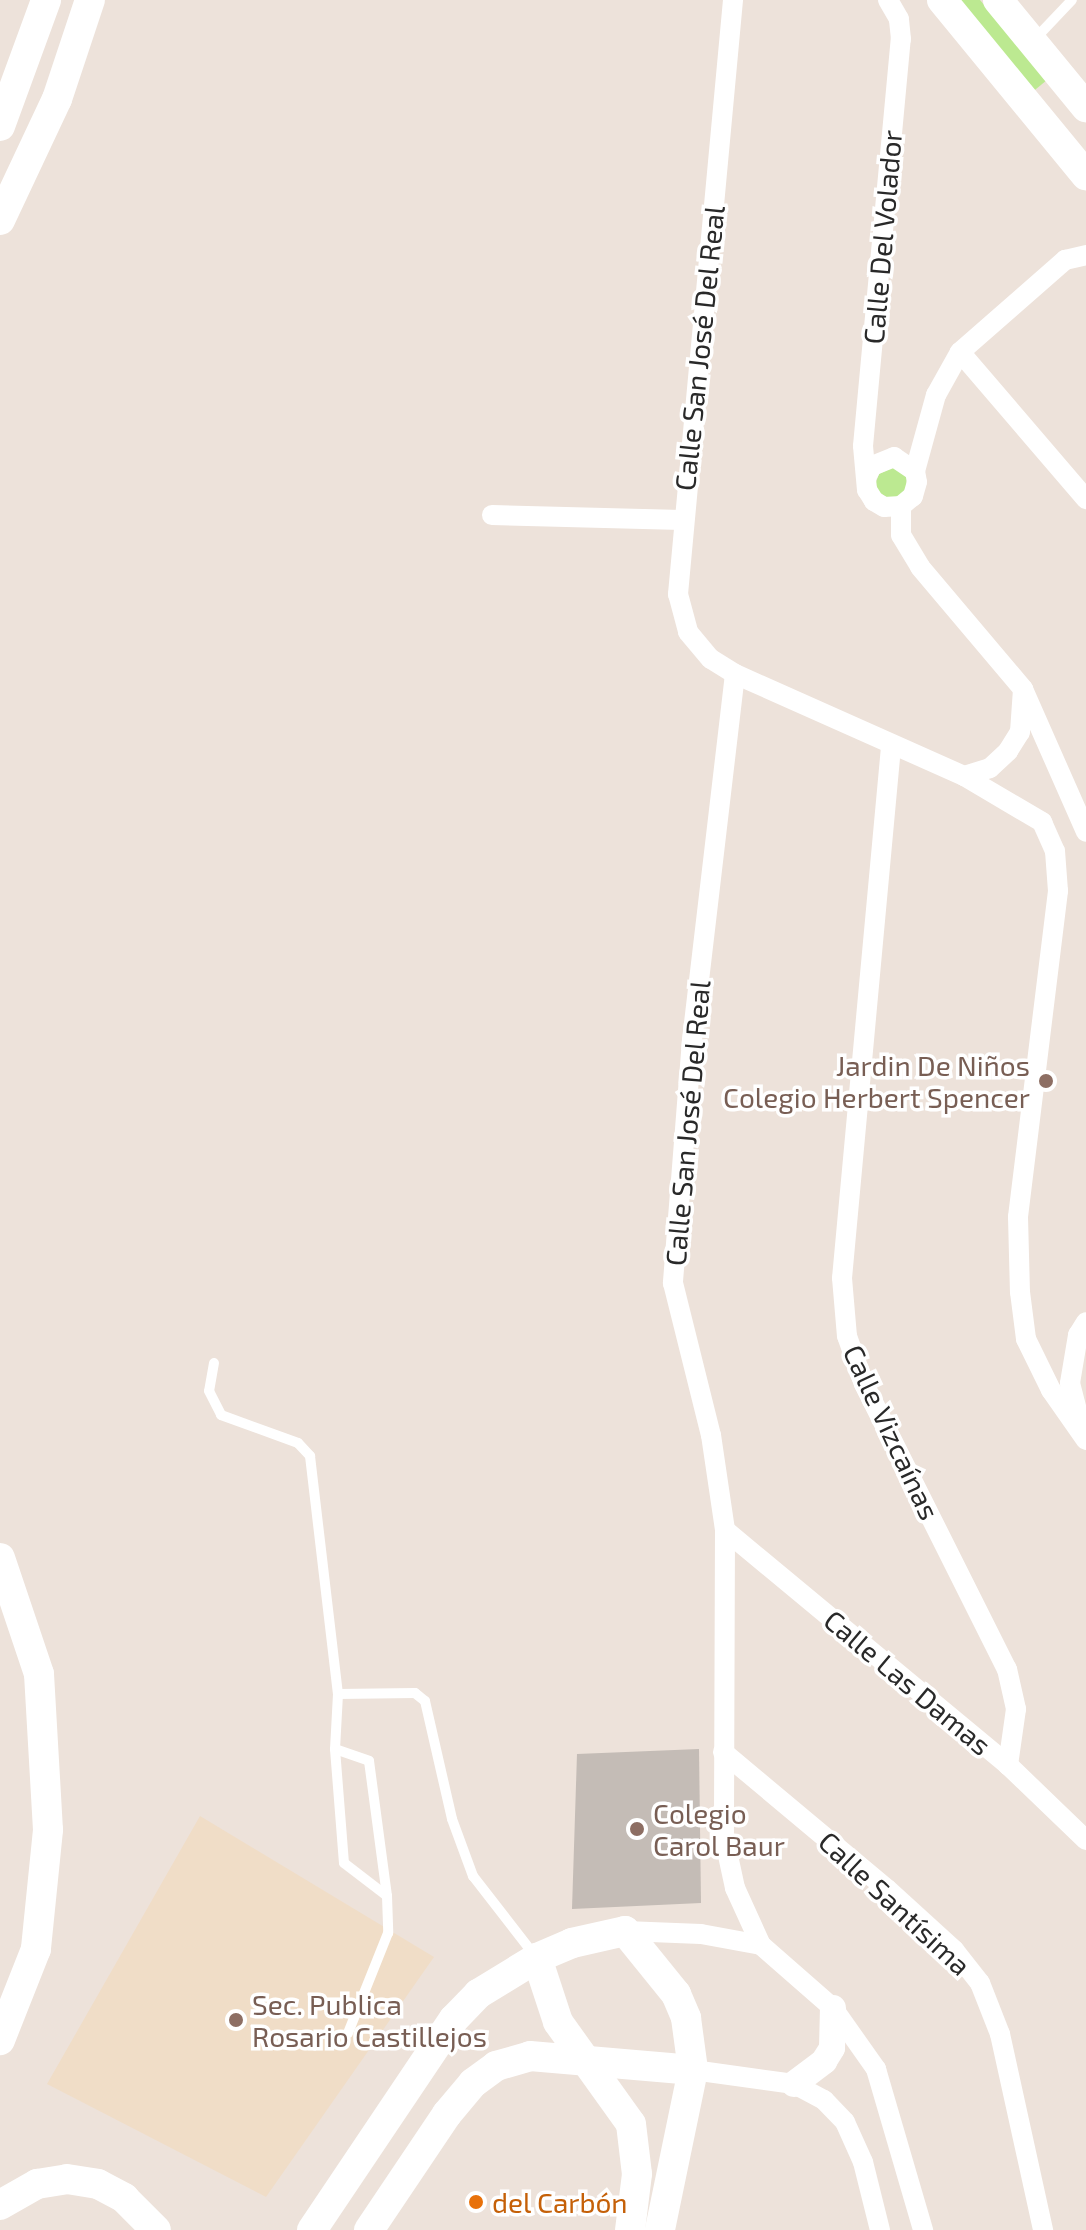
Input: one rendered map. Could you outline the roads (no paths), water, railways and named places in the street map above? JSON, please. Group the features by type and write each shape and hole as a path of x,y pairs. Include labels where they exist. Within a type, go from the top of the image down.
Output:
{"main road":[{"path":"42,135 1,121 10,80 46,0"},
{"path":"0,220 57,99 90,0"},
{"path":"942,0 1086,175"},
{"path":"998,0 1086,110 1053,137"},
{"path":"1026,103 1061,76"},
{"path":"10,80 57,99"},
{"path":"0,1558 39,1674 48,1830 36,1949 0,2040"},
{"path":"312,2230 454,2019 478,1994 537,1958 572,1943 625,1931 676,1994 686,2018 693,2070 660,2230"},
{"path":"537,1958 550,2005 582,2058 631,2124 637,2174 630,2230"},
{"path":"369,2230 473,2083 496,2066 530,2056 582,2058 693,2070"},
{"path":"0,2205 37,2184 83,2181 124,2198 156,2230"}],"street":[{"name":"Calle San José Del Real","path":"733,0 682,520 678,594 688,632 711,659 735,674 891,747"},
{"name":"Calle Del Volador","path":"867,476 865,421 901,39 899,19 888,0"},
{"path":"915,471 894,457 872,466 867,476 874,501 884,507 901,506 913,496 915,471 936,395 960,352 1065,260 1086,255"},
{"path":"960,352 1086,499"},
{"path":"901,506 901,535 920,567 1023,689 1086,832"},
{"path":"492,515 682,520"},
{"name":"Calle San José Del Real","path":"735,674 692,1040 673,1283 711,1435 725,1530 724,1837 735,1888 761,1945"},
{"path":"964,776 990,768 1008,751 1020,732 1023,689"},
{"path":"891,747 964,776 1042,822 1055,851 1058,891 1018,1217 1020,1292 1026,1339 1051,1390 1084,1434"},
{"name":"Calle Vizcaínas","path":"891,747 842,1278 847,1336 864,1384 1007,1669 1016,1709 1008,1765"},
{"path":"1084,1434 1070,1383 1078,1335 1086,1322"},
{"name":"Calle Las Damas","path":"725,1530 1008,1765 1086,1840"},
{"name":"Calle Santísima","path":"723,1752 887,1889 980,1983 1000,2034 1043,2230"},
{"path":"625,1931 701,1934 761,1945 833,2008 876,2069 923,2230"},
{"path":"794,2084 824,2061 832,2048 833,2008"},
{"path":"693,2070 794,2084 824,2100 845,2122 863,2162 880,2230"}],"lane":[{"path":"1032,42 1072,0"},
{"path":"214,1363 209,1391 221,1415 298,1443 310,1456 338,1694 335,1749 344,1863 387,1896"},
{"path":"338,1694 415,1693 425,1701 452,1819 473,1876 493,1908 537,1958"},
{"path":"335,1749 369,1761 387,1896 388,1933 348,2033"}],"place":[{"name":"Jardin De Niños Colegio Herbert Spencer","path":"1046,1081"},
{"name":"Colegio Carol Baur","path":"637,1829"},
{"name":"Sec. Publica Rosario Castillejos","path":"236,2020"},
{"name":"del Carbón","path":"476,2202"}]}
